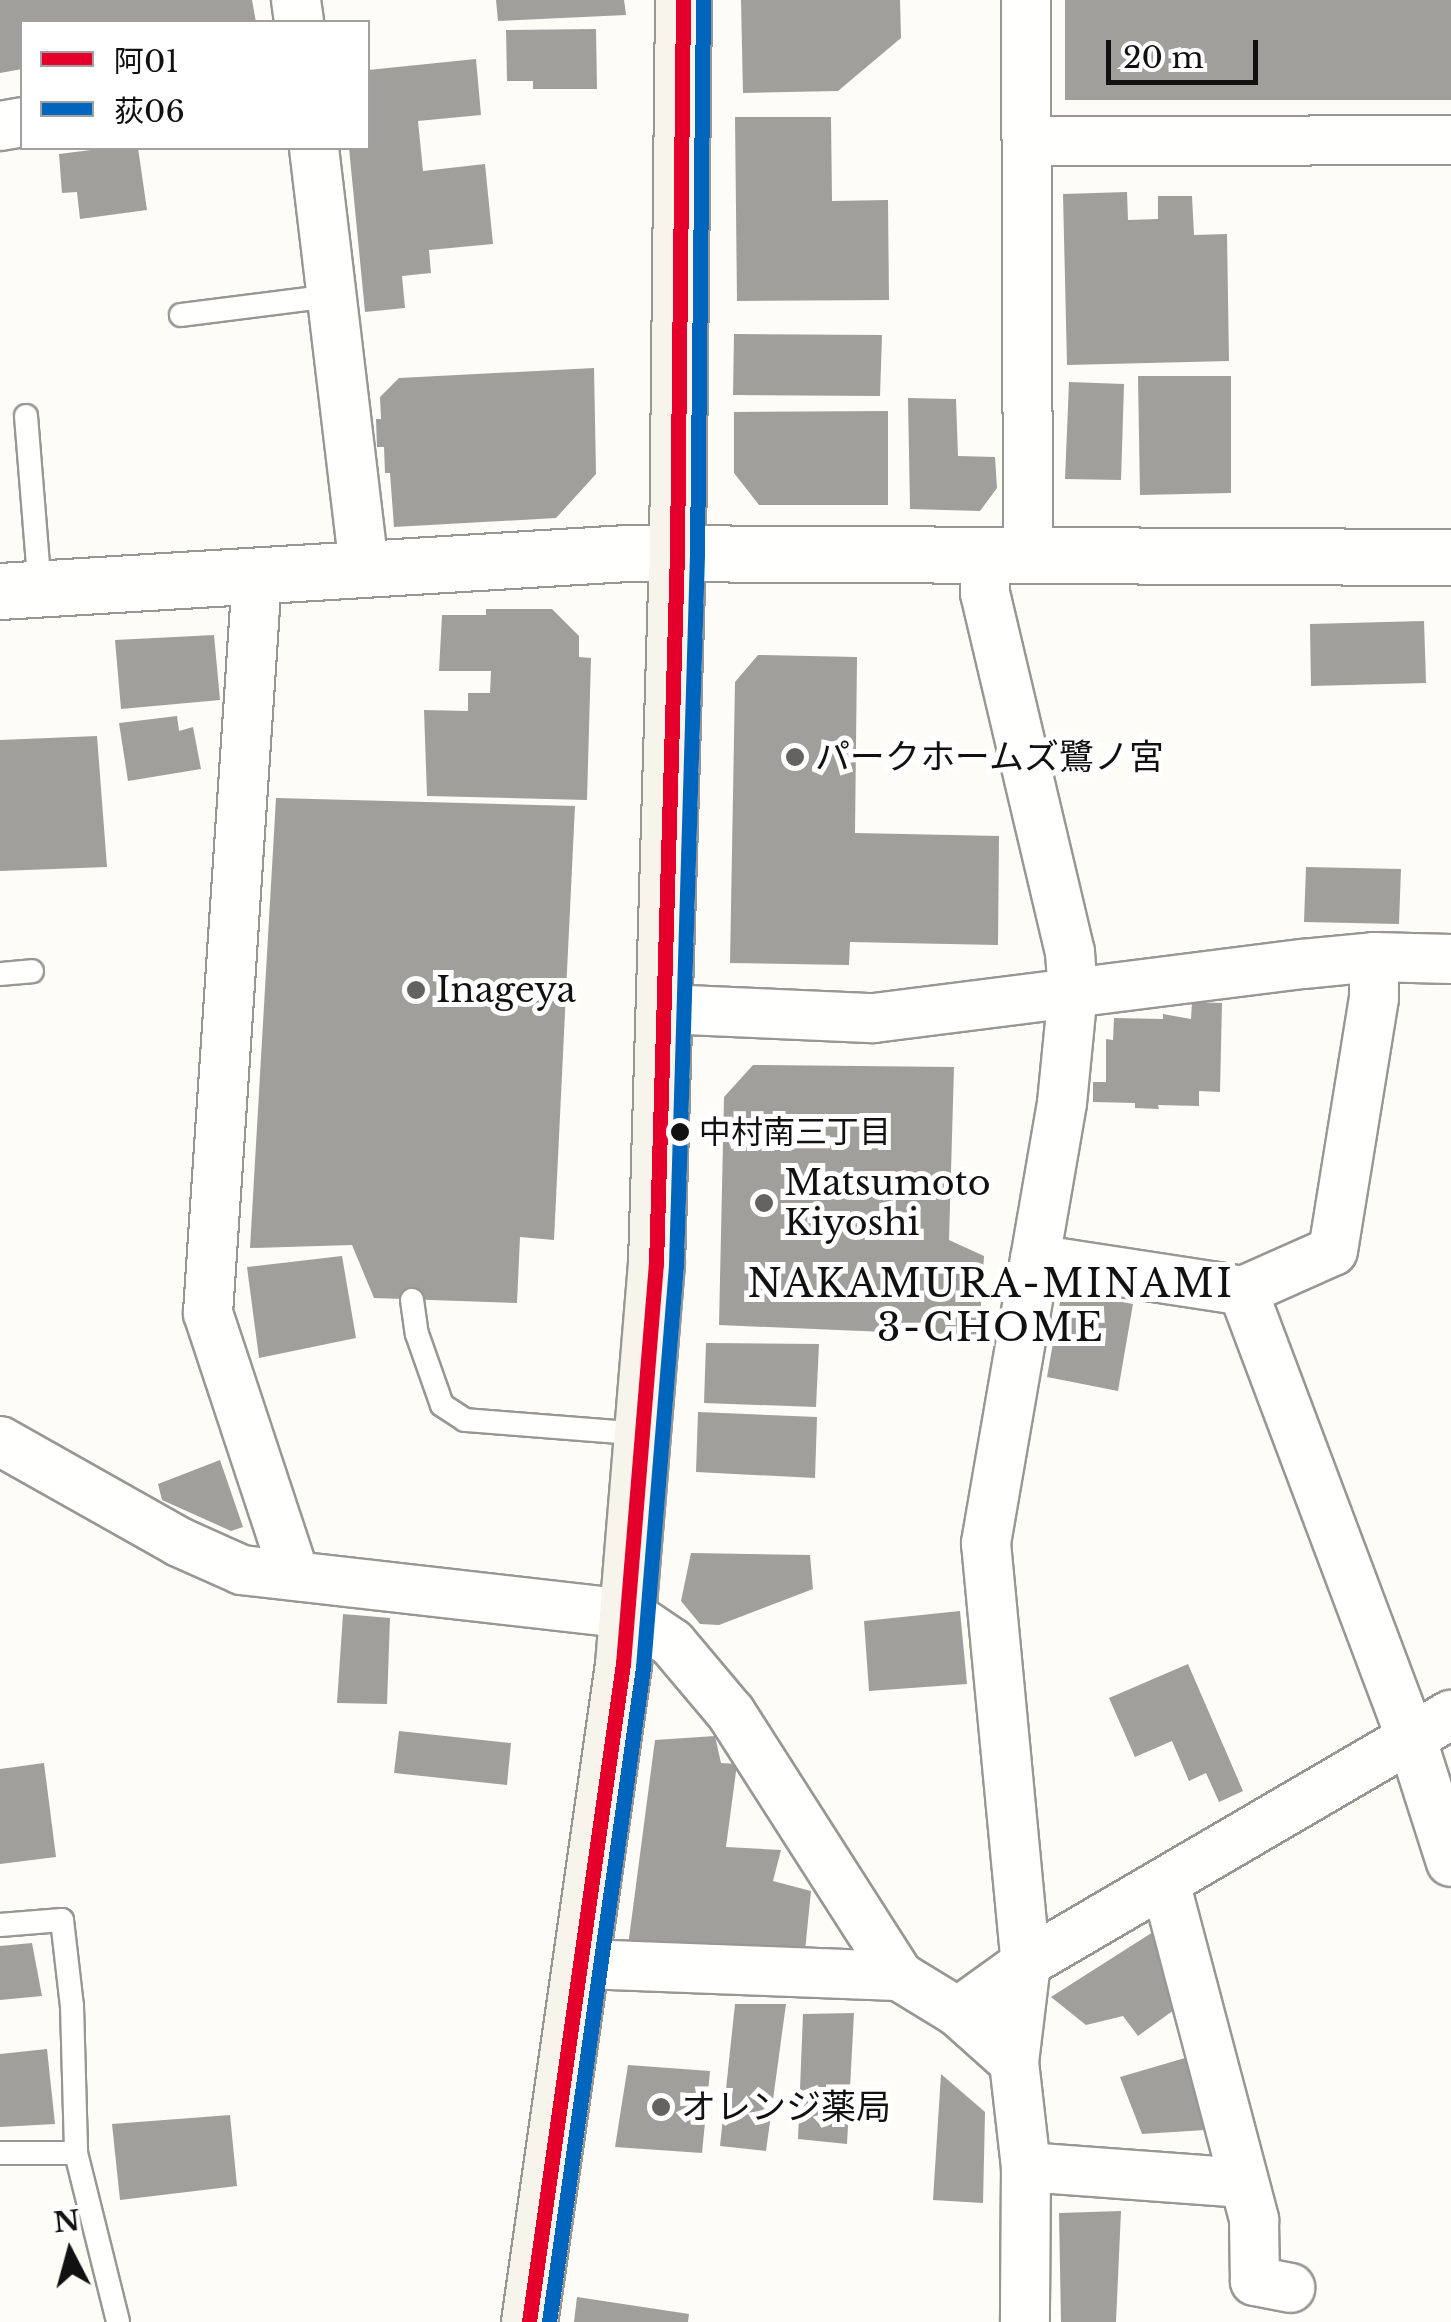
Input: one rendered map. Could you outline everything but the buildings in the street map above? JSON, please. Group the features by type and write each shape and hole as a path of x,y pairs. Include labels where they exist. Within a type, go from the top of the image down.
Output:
{"main road":[{"path":"529,2322 629,1614 656,1264 677,554 683,0"}],"street":[{"path":"1025,2322 1026,2167 1014,2062 1026,1963 986,1543 1062,1103 1073,991 1070,952 985,593 1006,555 1027,141 1026,0"},
{"path":"1027,141 1451,140"},
{"path":"314,150 364,569"},
{"path":"20,590 626,553 1451,558"},
{"path":"257,577 208,1312 294,1573"},
{"path":"664,1009 874,1018 1073,991 1374,958 1451,960"},
{"path":"1035,1259 1243,1291 1333,1251 1374,998 1374,958"},
{"path":"1243,1291 1431,1726 1451,1862"},
{"path":"0,1441 179,1542 242,1570 629,1614 672,1642 732,1713 898,1976 958,2012 1014,2062"},
{"path":"958,2012 1026,1963 1431,1726"},
{"path":"1165,1882 1254,2220 1255,2281 1290,2288"},
{"path":"582,1964 898,1976"},
{"path":"1026,2167 1243,2183"}],"lane":[{"path":"181,315 331,296"},
{"path":"20,590 26,416"},
{"path":"0,974 32,971"},
{"path":"412,1300 417,1334 442,1405 465,1420 644,1434"},
{"path":"0,1925 62,1920 72,2006 76,2153 118,2322"},
{"path":"0,2153 76,2153"}],"transit line":[{"name":"阿01","path":"529,2322 623,1664 656,1264 677,554 683,0"},
{"name":"荻06","path":"549,2322 643,1667 676,1266 697,555 703,0"}],"place":[{"name":"パークホームズ鷺ノ宮","path":"795,757"},
{"name":"Inageya","path":"416,990"},
{"name":"中村南三丁目","path":"680,1132"},
{"name":"Matsumoto Kiyoshi","path":"764,1203"},
{"name":"オレンジ薬局","path":"661,2107"}],"district":[{"name":"NAKAMURA-MINAMI 3-CHOME","path":"991,1306"}]}
